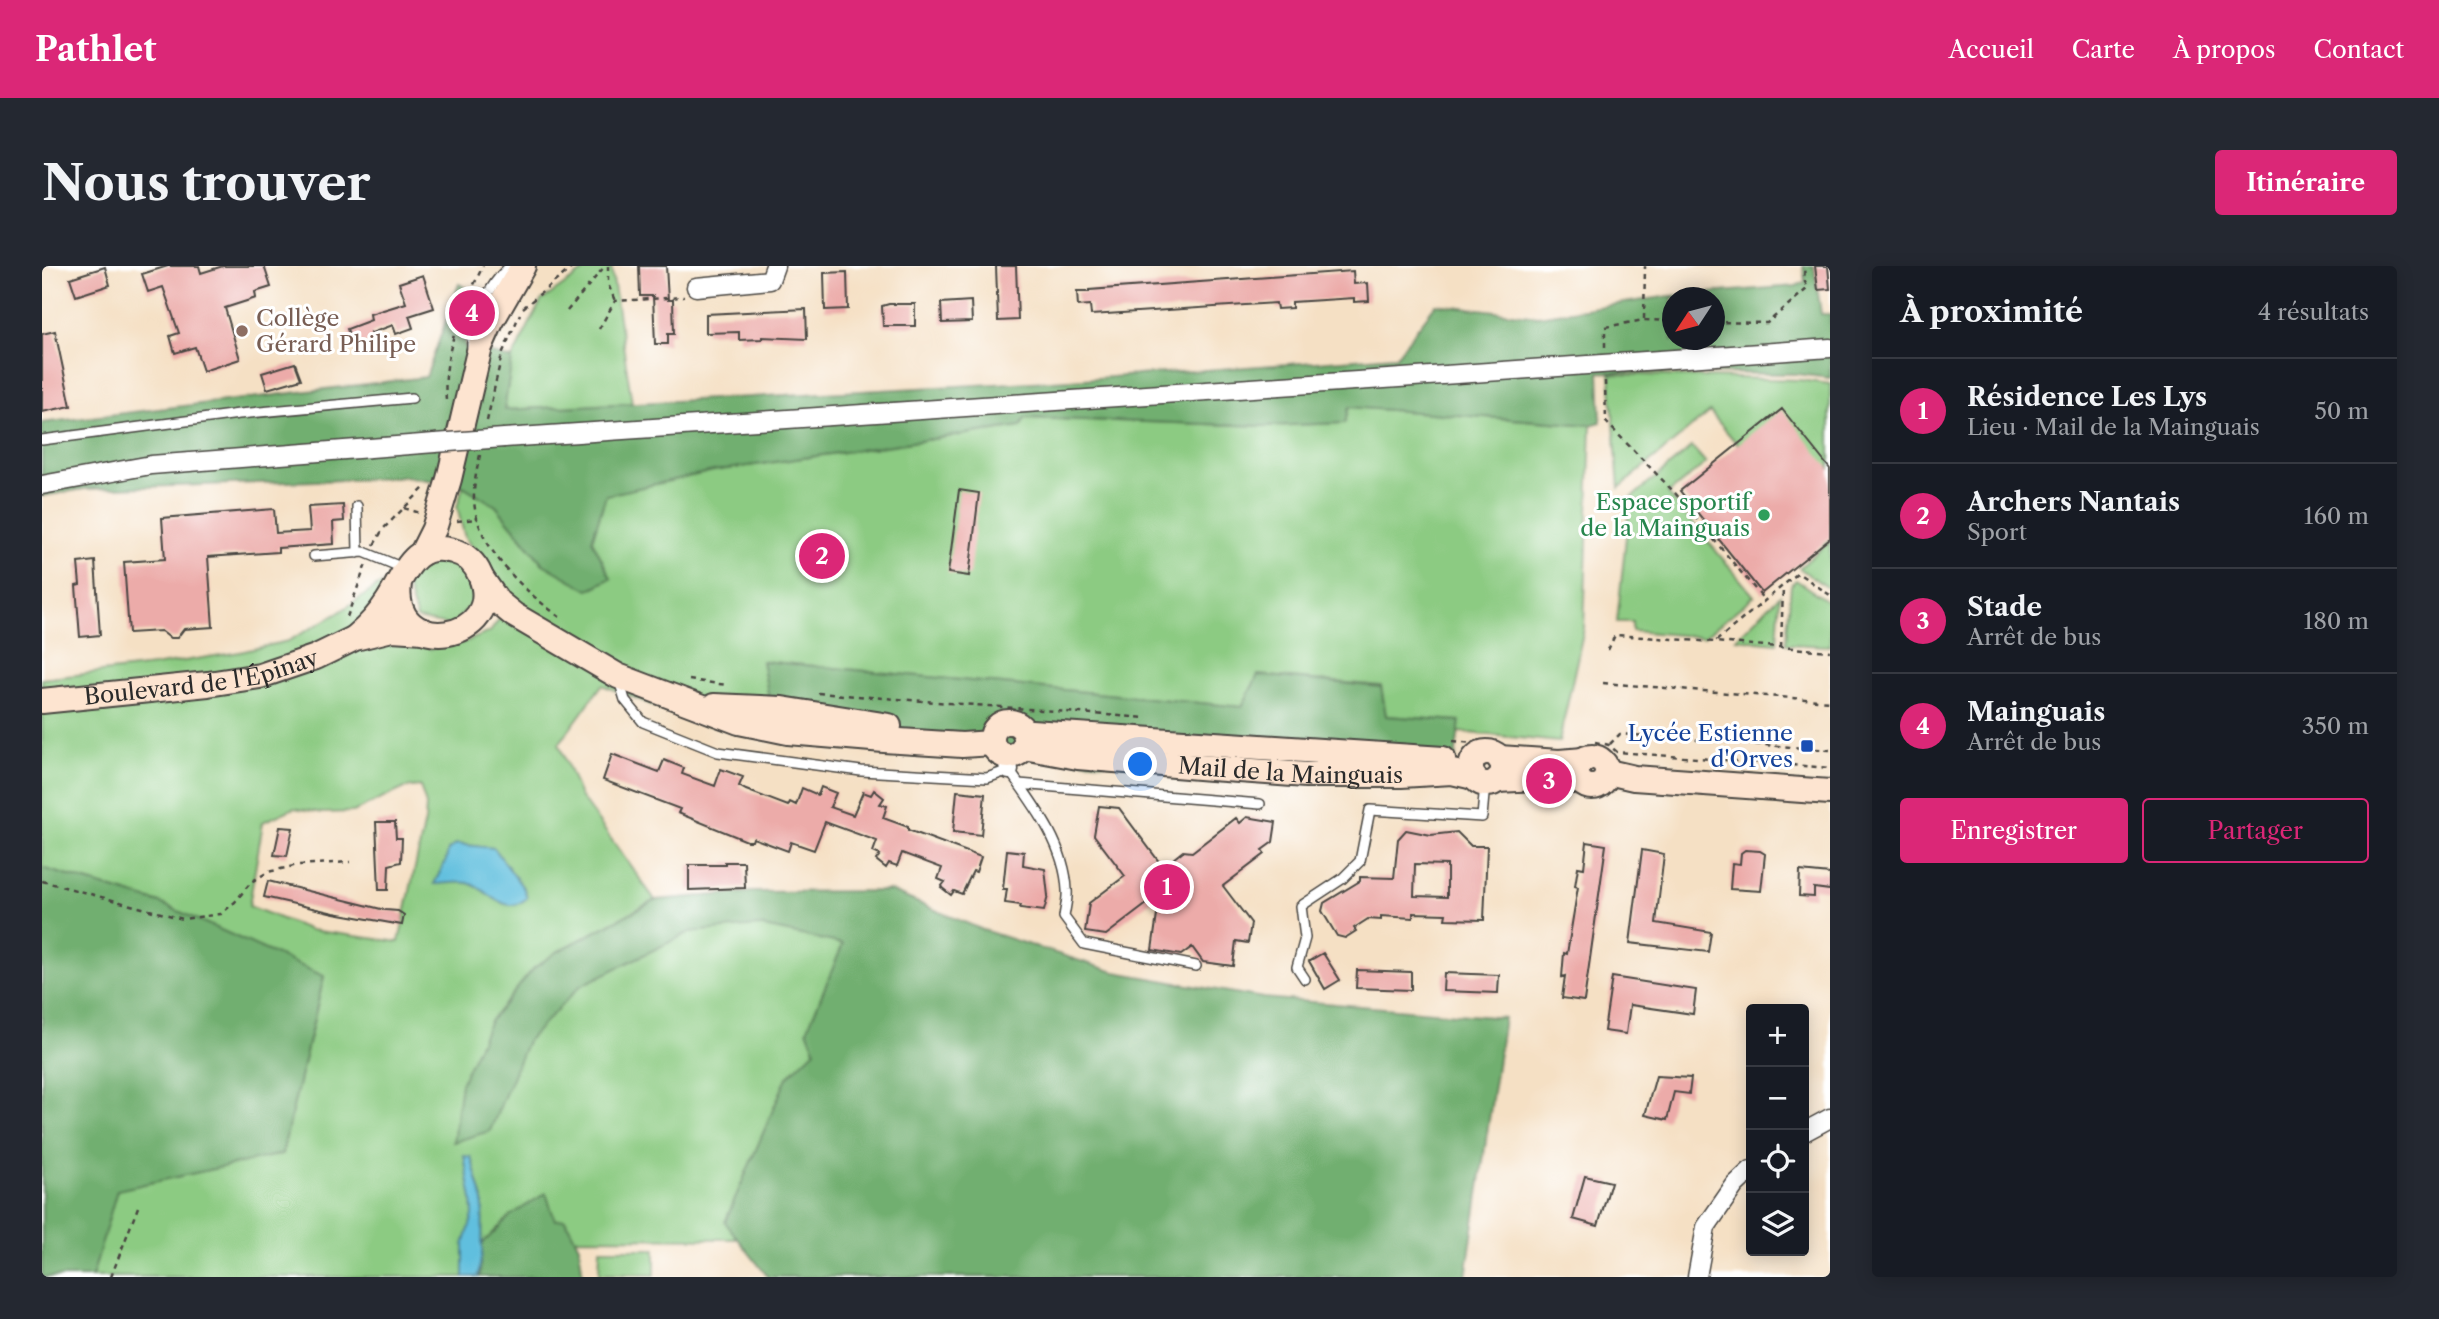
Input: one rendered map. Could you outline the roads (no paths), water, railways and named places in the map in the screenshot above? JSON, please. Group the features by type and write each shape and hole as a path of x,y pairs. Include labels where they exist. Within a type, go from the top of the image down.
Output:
{"street":[{"path":"449,479 480,347 523,266"},
{"path":"692,292 769,280 774,268"},
{"path":"42,485 151,465 435,443 1830,348"},
{"name":"Boulevard de l'Épinay","path":"355,638 381,611 434,529 449,479"},
{"name":"Mail de la Mainguais","path":"449,479 452,526 475,569 498,602 528,625 618,676 739,722 788,732 962,746 1010,753 1093,735 1486,767 1558,777 1582,771 1588,787 1598,787 1605,781 1608,772 1634,778 1830,792"},
{"path":"436,549 450,550 475,569 484,594 482,606 476,618 465,628 446,635 424,631 402,611 399,599 408,569 436,549"},
{"name":"Mail de la Mainguais","path":"465,628 494,622 528,625"},
{"name":"Boulevard de l'Épinay","path":"42,701 260,676 316,657 355,638 392,629 424,631"},
{"path":"1808,1130 1830,1118"},
{"path":"1697,1277 1706,1227 1735,1185 1746,1175"}],"lane":[{"path":"475,369 471,336 474,322 500,275 510,266"},
{"path":"42,440 239,414 412,398"},
{"path":"357,506 358,553"},
{"path":"314,556 364,552 408,569"},
{"path":"618,676 625,700 643,722 718,752 875,772 987,778 1010,753"},
{"path":"1010,753 1260,804"},
{"path":"1010,753 1058,849 1067,890 1064,917 1084,944 1196,966"},
{"path":"1305,979 1297,967 1305,938 1301,906 1342,878 1360,861 1370,810 1482,817 1486,767"}],"water":[{"path":"457,844 494,848 524,889 527,898 519,903 504,904 468,883 434,884 448,850"},
{"path":"464,1156 471,1157 483,1200 482,1253 478,1277 464,1277 464,1245 473,1215"}],"place":[{"name":"Mainguais","path":"472,313"},
{"name":"Collège Gérard Philipe","path":"242,331"},
{"name":"Espace sportif de la Mainguais","path":"1764,515"},
{"name":"Archers Nantais","path":"822,556"},
{"name":"Lycée Estienne d'Orves","path":"1807,746"},
{"name":"Stade","path":"1549,781"},
{"name":"Résidence Les Lys","path":"1167,887"}]}
